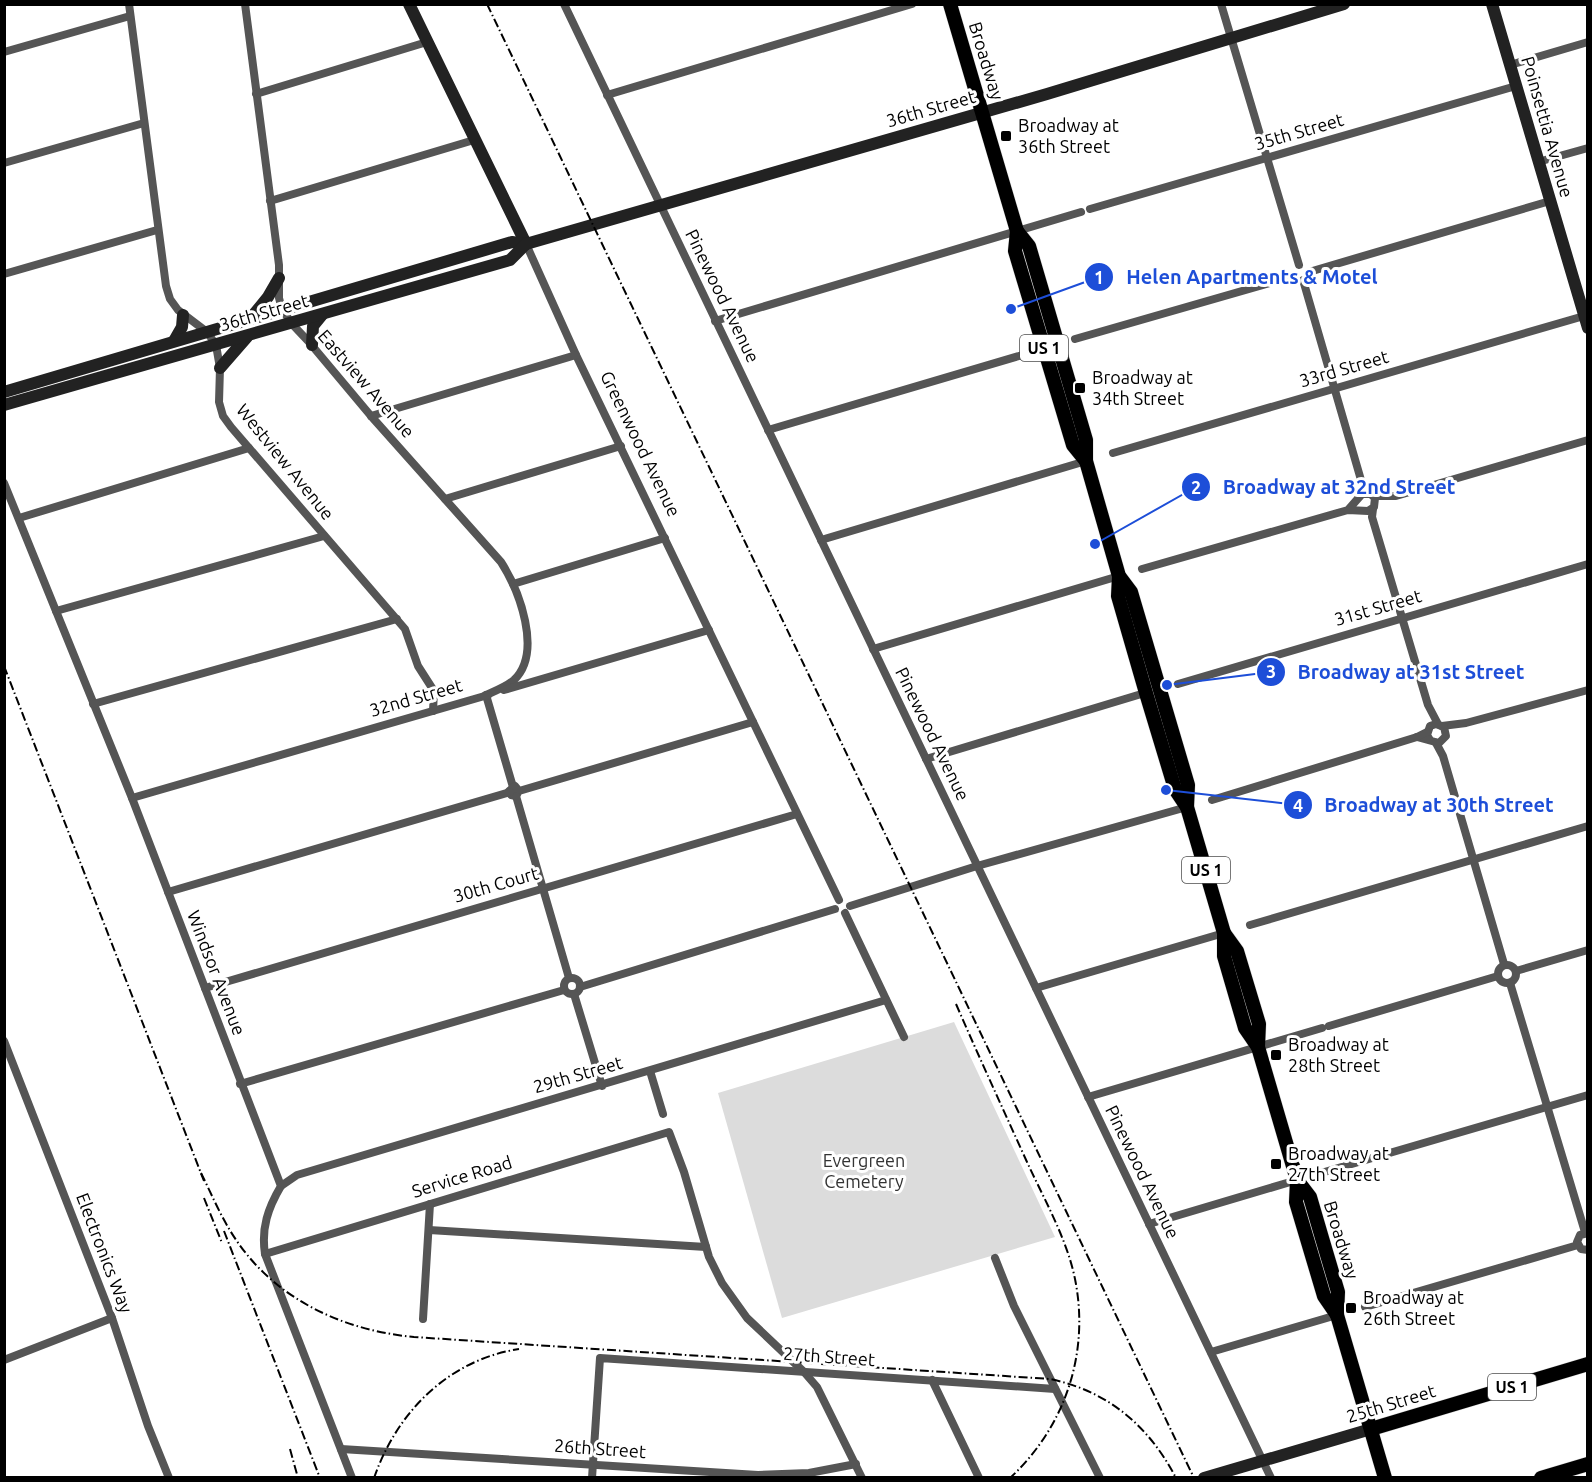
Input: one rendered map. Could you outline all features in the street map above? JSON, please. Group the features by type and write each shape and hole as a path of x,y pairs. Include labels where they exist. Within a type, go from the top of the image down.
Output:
{"main road":[{"name":"Broadway","path":"950,4 1017,231 1015,251 1073,445 1086,461"},
{"name":"Broadway","path":"1017,231 1029,246 1086,440 1086,461 1119,576 1118,596 1175,789 1187,807 1224,933 1224,956 1245,1028 1258,1047 1297,1180 1310,1197 1332,1271 1338,1292 1337,1315 1385,1478"},
{"name":"Broadway","path":"1119,576 1131,592 1160,689 1188,785 1187,807"},
{"name":"25th Street","path":"1371,1429 1587,1364"},
{"path":"1540,1478 1587,1464"}],"street":[{"name":"Westview Avenue","path":"129,4 157,230 168,292 183,315 207,332 216,345 220,368 219,402 223,416 408,634 418,666 434,691 433,711"},
{"name":"Eastview Avenue","path":"245,4 282,309 292,324 371,416 501,562 513,584 526,629 528,642 526,656 514,680 486,695"},
{"name":"Greenwood Avenue","path":"409,4 839,900"},
{"name":"Pinewood Avenue","path":"564,4 1271,1478"},
{"path":"607,95 912,4"},
{"path":"1221,4 1299,265"},
{"name":"36th Street","path":"4,392 512,242 526,244 661,206 1344,4"},
{"name":"Poinsettia Avenue","path":"1492,4 1550,201 1583,298 1587,328"},
{"path":"4,52 130,16"},
{"path":"256,94 427,42"},
{"path":"1510,65 1587,42"},
{"name":"35th Street","path":"1090,209 1516,86"},
{"path":"4,163 144,123"},
{"path":"270,201 474,140"},
{"path":"1538,162 1587,148"},
{"path":"1308,272 1550,201"},
{"path":"716,321 1081,212"},
{"path":"4,274 157,230"},
{"name":"36th Street","path":"4,405 510,260 526,244"},
{"path":"1299,265 1305,266 1308,272 1307,277 1303,280 1298,280 1294,276 1293,269 1299,265"},
{"path":"1075,339 1294,276"},
{"path":"250,319 268,297 279,278"},
{"path":"1303,280 1504,964"},
{"path":"174,341 182,327 183,315"},
{"path":"312,345 313,326 322,315"},
{"name":"33rd Street","path":"1113,453 1584,316"},
{"path":"220,368 247,337"},
{"path":"768,430 1058,344"},
{"path":"371,416 576,354"},
{"path":"1142,569 1587,440"},
{"path":"445,499 621,447"},
{"path":"19,518 249,448"},
{"path":"821,540 1086,461"},
{"name":"Windsor Avenue","path":"4,483 132,798 281,1186"},
{"path":"56,611 324,536"},
{"path":"513,584 665,538"},
{"name":"31st Street","path":"1178,684 1587,564"},
{"path":"873,649 1119,576"},
{"path":"93,704 397,619"},
{"name":"32nd Street","path":"132,798 709,630"},
{"path":"926,759 1160,689"},
{"path":"1212,800 1466,723 1587,690"},
{"path":"486,695 569,978"},
{"path":"168,892 753,722"},
{"path":"835,909 838,913 977,866 1187,807"},
{"name":"30th Court","path":"205,988 797,814"},
{"path":"1250,925 1587,826"},
{"path":"835,909 839,900 846,900 847,909 904,1037"},
{"path":"569,978 564,983 564,990 568,994 574,994 580,987 835,909"},
{"path":"1036,988 1224,933"},
{"path":"1516,971 1587,950"},
{"path":"1504,964 1513,966 1516,971 1515,979 1510,983"},
{"path":"1504,964 1498,970 1498,976 1501,981 1510,983"},
{"path":"1088,1097 1498,976"},
{"path":"569,978 577,980 580,987"},
{"path":"1510,983 1586,1233 1578,1237 1578,1245 1581,1249 1587,1250"},
{"path":"240,1084 564,990"},
{"path":"574,994 602,1086"},
{"name":"29th Street","path":"281,1186 297,1174 602,1086 886,1000"},
{"name":"Electronics Way","path":"4,1041 112,1318 148,1426 169,1478"},
{"path":"650,1071 663,1114"},
{"path":"1321,1173 1587,1095"},
{"name":"Service Road","path":"265,1254 669,1132 684,1172 706,1247"},
{"path":"1149,1224 1297,1180"},
{"path":"281,1186 272,1200 265,1221 263,1235 265,1254 352,1478"},
{"path":"423,1319 430,1204"},
{"path":"429,1230 706,1247 715,1270 733,1302 817,1387 862,1478"},
{"path":"1365,1307 1578,1245"},
{"path":"995,1258 1014,1306 1100,1478"},
{"path":"1211,1352 1337,1315"},
{"path":"4,1360 112,1318"},
{"name":"27th Street","path":"593,1465 600,1358 1055,1389"},
{"path":"932,1380 979,1478"},
{"name":"25th Street","path":"1204,1478 1371,1429"},
{"name":"26th Street","path":"341,1449 783,1475 818,1472 856,1464"},
{"path":"592,1478 593,1465"}],"green space":[{"name":"Evergreen Cemetery","path":"954,1022 1055,1237 782,1318 718,1093"}],"railway":[{"path":"487,4 1194,1478"},
{"path":"4,666 204,1181"},
{"path":"956,1004 1061,1234 1075,1279 1079,1307 1076,1361 1059,1412 1029,1458 1010,1478"},
{"path":"201,1173 228,1227 244,1251 263,1272 284,1290 307,1305 358,1326 414,1337 1050,1379 1090,1392 1125,1414 1153,1442 1176,1478"},
{"path":"204,1198 222,1243"},
{"path":"224,1231 320,1478"},
{"path":"374,1478 396,1432 428,1393 448,1377 470,1365 493,1355 519,1349"},
{"path":"290,1449 298,1478"}],"place":[{"name":"Broadway at 36th Street","path":"1006,136"},
{"name":"Helen Apartments & Motel","path":"1011,309"},
{"name":"Broadway at 34th Street","path":"1080,388"},
{"name":"Broadway at 32nd Street","path":"1095,544"},
{"name":"Broadway at 31st Street","path":"1167,685"},
{"name":"Broadway at 30th Street","path":"1166,790"},
{"name":"Broadway at 28th Street","path":"1276,1055"},
{"name":"Broadway at 27th Street","path":"1276,1164"},
{"name":"Broadway at 26th Street","path":"1351,1308"}]}
